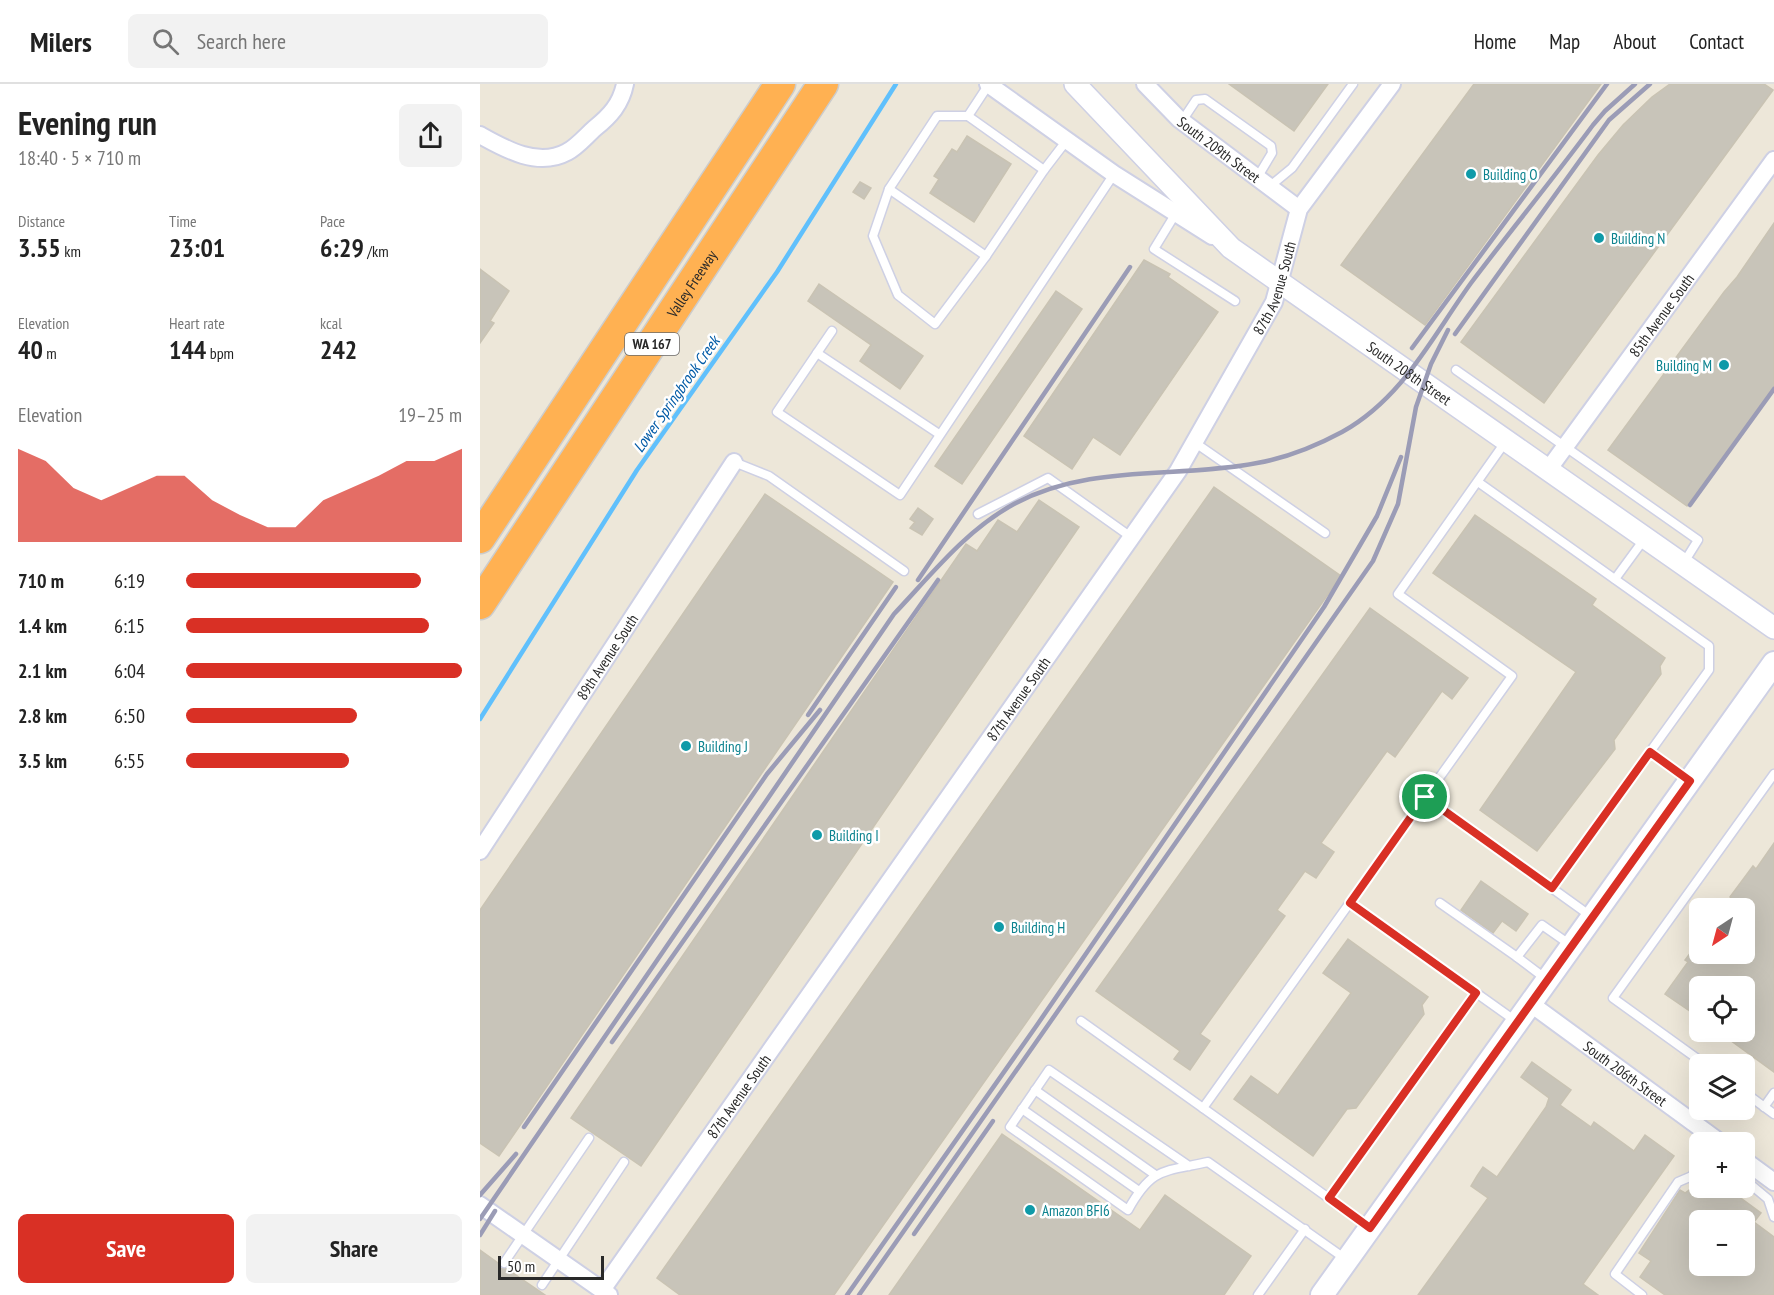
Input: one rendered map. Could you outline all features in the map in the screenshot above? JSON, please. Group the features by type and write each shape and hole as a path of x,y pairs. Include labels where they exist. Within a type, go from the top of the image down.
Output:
{"highway":[{"name":"WA 167","path":"480,538 780,84"},
{"name":"Valley Freeway","path":"480,604 823,84"}],"main road":[{"path":"1322,1295 1774,663"}],"street":[{"path":"480,135 512,153 530,157 566,153 617,106 626,84"},
{"path":"988,84 1114,174 1231,248"},
{"name":"South 208th Street","path":"1075,84 1231,248 1774,628"},
{"name":"South 209th Street","path":"1145,84 1182,121 1299,210"},
{"name":"87th Avenue South","path":"598,1291 1131,537 1194,442 1274,302 1299,210 1392,84"},
{"name":"85th Avenue South","path":"1548,470 1774,159"},
{"name":"89th Avenue South","path":"480,851 734,462"},
{"name":"South 206th Street","path":"1531,1004 1703,1132"},
{"path":"1755,1168 1774,1182"},
{"path":"480,1205 559,1260 598,1291"}],"lane":[{"path":"968,116 988,84"},
{"path":"1263,182 1276,179 1292,168 1353,84"},
{"path":"1182,121 1196,100 1205,99 1271,146 1272,153 1263,182"},
{"path":"1044,170 968,116 936,116 890,189 873,236 898,295 935,324 986,256 1067,140"},
{"path":"832,331 777,412 900,495 1114,174"},
{"path":"890,189 986,256"},
{"path":"1176,213 1154,249 1235,301"},
{"path":"817,353 939,434"},
{"path":"1456,370 1698,540 1683,564"},
{"path":"1203,1108 1512,676 1398,594 1507,441"},
{"path":"1194,442 1324,533"},
{"path":"734,462 769,476 904,571"},
{"path":"978,514 1048,478 1131,537"},
{"path":"1478,482 1709,646 1709,670 1552,888"},
{"path":"1615,579 1645,538"},
{"path":"1650,752 1690,781"},
{"path":"1691,1054 1613,998 1774,774"},
{"path":"1425,797 1593,917"},
{"path":"1350,903 1518,1022"},
{"path":"1440,903 1548,981"},
{"path":"1517,957 1542,925 1572,946"},
{"path":"1329,1198 1476,993"},
{"path":"1081,1021 1370,1228"},
{"path":"1189,1166 1049,1070 1010,1127 1128,1210 1139,1191 1154,1174 1208,1162 1347,1260"},
{"path":"1035,1090 1154,1174"},
{"path":"1764,1107 1774,1093"},
{"path":"1755,1100 1774,1114"},
{"path":"1022,1109 1139,1191"},
{"path":"504,1263 589,1138"},
{"path":"542,1285 624,1162"},
{"path":"1642,1295 1615,1274 1678,1182 1689,1177"},
{"path":"1755,1188 1768,1199 1774,1217"},
{"path":"1258,1295 1305,1229"}],"building":[{"path":"1229,84 1328,84 1294,131"},
{"name":"Building O","path":"1474,84 1601,84 1425,325 1341,265"},
{"name":"Building N","path":"1670,84 1764,84 1773,90 1544,403 1461,342 1598,155 1623,125 1652,97"},
{"path":"967,136 1011,164 974,222 930,193 939,179 934,176 952,149 957,152"},
{"path":"860,182 871,188 864,199 853,192"},
{"name":"Building M","path":"1774,223 1774,387 1687,506 1608,450 1737,277"},
{"path":"1144,260 1170,274 1168,277 1218,312 1120,455 1093,437 1072,469 1024,436"},
{"path":"480,269 509,291 490,321 494,323 480,343"},
{"path":"819,284 923,356 900,389 860,361 871,345 808,301"},
{"path":"1056,291 1082,309 962,484 935,466"},
{"name":"Building H","path":"1214,487 1341,576 834,1295 680,1295 657,1278"},
{"name":"Building J","path":"765,494 893,582 499,1156 480,1143 480,910"},
{"name":"Building I","path":"1039,500 1079,527 641,1166 571,1118 966,544 977,551 998,520 1017,532"},
{"path":"918,508 933,519 922,535 910,528 915,522 910,519"},
{"path":"1475,515 1596,599 1592,605 1665,658 1660,666 1661,674 1614,740 1615,749 1537,851 1480,810 1576,672 1433,573"},
{"path":"1370,608 1468,678 1452,699 1442,691 1395,757 1387,751 1321,843 1334,852 1316,878 1305,871 1277,910 1285,916 1200,1034 1210,1041 1190,1070 1174,1059 1180,1051 1096,991"},
{"path":"1774,843 1774,1072 1755,1058 1755,1054 1749,1054 1733,1042 1755,1042 1755,976 1689,976 1689,1010 1665,994 1688,962 1685,960 1689,955 1689,964 1755,964 1755,898 1730,897 1753,866 1756,869"},
{"path":"1481,881 1528,914 1516,931 1502,921 1493,933 1461,910"},
{"path":"1348,939 1428,997 1422,1005 1424,1014 1356,1108 1347,1109 1313,1156 1234,1099 1251,1076 1278,1095 1351,993 1323,973"},
{"path":"1532,1062 1571,1090 1560,1105 1591,1127 1594,1122 1634,1151 1645,1135 1674,1156 1583,1284 1598,1295 1418,1295 1488,1198 1471,1186 1483,1167 1497,1177 1546,1107 1549,1098 1521,1077"},
{"name":"Amazon BFI6","path":"1002,1134 1140,1230 1165,1195 1251,1256 1224,1295 889,1295"},
{"path":"1680,1190 1685,1193 1689,1190 1689,1198 1741,1198 1761,1213 1755,1221 1755,1210 1689,1210 1689,1276 1755,1276 1755,1223 1774,1237 1774,1295 1665,1295 1640,1277 1651,1261 1639,1253"},
{"path":"480,1250 498,1263 500,1268 507,1269 545,1295 480,1295"}],"waterway":[{"name":"Lower Springbrook Creek","path":"480,719 637,470 777,272 896,84"}],"railway":[{"path":"1412,348 1607,84"},
{"path":"480,1219 894,614 950,554 997,515 1014,504 1043,491 1103,477 1226,468 1268,461 1322,442 1363,418 1382,402 1415,365 1471,283 1593,125 1635,84"},
{"path":"1455,334 1609,120 1650,84"},
{"path":"918,580 1130,267"},
{"path":"859,1295 1373,561 1398,504 1416,407 1431,364 1448,330"},
{"path":"1690,505 1774,389"},
{"path":"847,1295 1037,1025 1324,607 1377,516 1401,457"},
{"path":"612,1042 938,580"},
{"path":"808,715 896,587"},
{"path":"524,1127 767,774 820,710"},
{"path":"914,1234 993,1121"},
{"path":"480,1195 516,1154"},
{"path":"480,1235 495,1211"}],"place":[{"name":"Building O","path":"1471,174"},
{"name":"Building N","path":"1599,238"},
{"name":"Building M","path":"1724,365"},
{"name":"Building J","path":"686,746"},
{"name":"Building I","path":"817,835"},
{"name":"Building H","path":"999,927"},
{"name":"Amazon BFI6","path":"1030,1210"}],"route":[{"path":"1650,752 1690,781 1370,1228 1329,1198 1476,993 1350,903 1425,797 1552,888 1650,752"}]}
